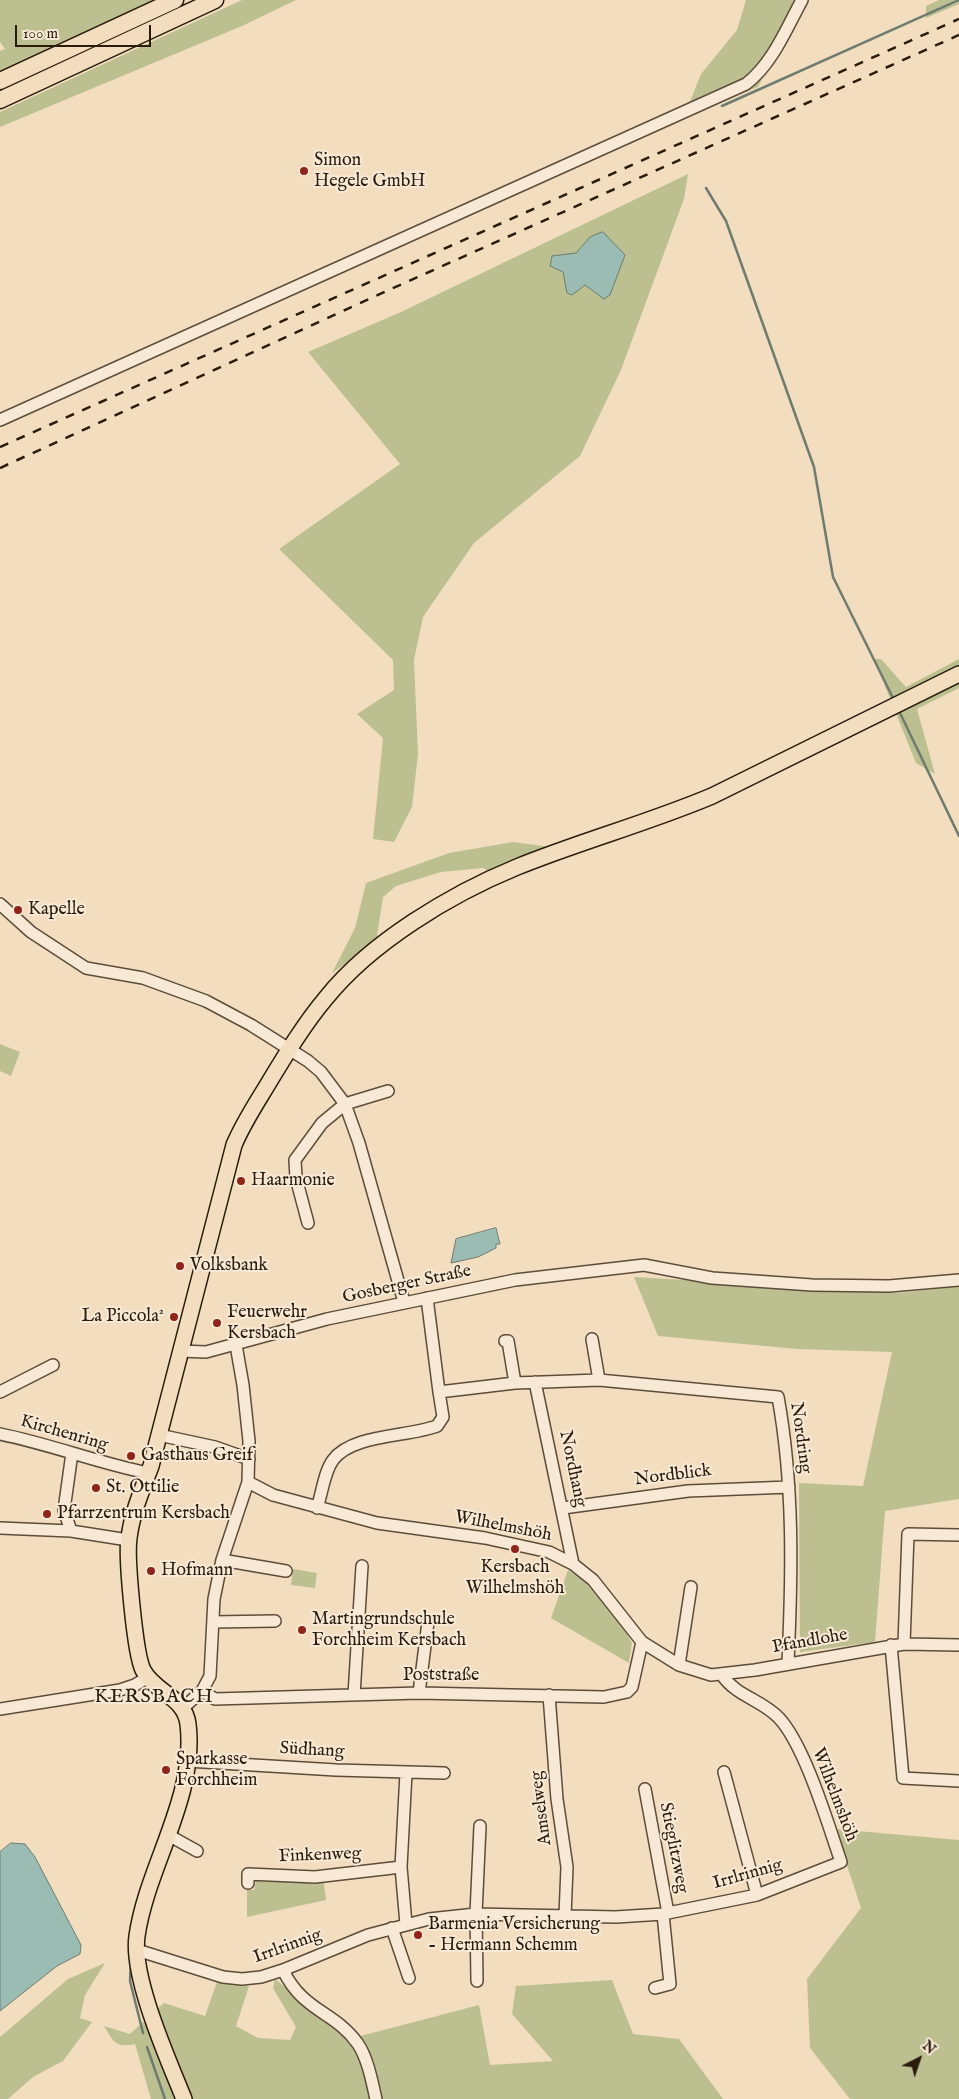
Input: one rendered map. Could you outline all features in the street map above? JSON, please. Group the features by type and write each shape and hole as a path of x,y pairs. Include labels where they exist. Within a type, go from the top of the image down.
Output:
{"highway":[{"path":"0,81 175,0"},
{"path":"0,100 215,0"}],"main road":[{"path":"184,2099 143,1987 137,1950 137,1937 152,1880 170,1836 187,1761 188,1724 183,1708 148,1677 143,1670 136,1639 128,1540 137,1502 159,1435 234,1145 249,1112 327,996 361,963 404,929 466,892 518,867 671,813 712,796 959,674"}],"street":[{"path":"0,420 746,84 758,75 774,53 802,0"},
{"path":"0,904 31,932 86,968 143,978 206,1001 250,1025 286,1055 308,1061 321,1072 345,1104 359,1143 404,1302"},
{"path":"308,1223 296,1178 295,1160 322,1123 345,1104 388,1091"},
{"name":"Gosberger Straße","path":"180,1351 206,1352 327,1319 515,1280 644,1265 712,1278 812,1285 889,1286 959,1280"},
{"path":"317,1508 332,1462 342,1450 362,1442 437,1426 443,1417 427,1298"},
{"path":"592,1339 599,1380"},
{"path":"505,1341 508,1340 515,1383"},
{"path":"183,1708 202,1691 210,1676 214,1599 222,1560 248,1482 243,1386 236,1345"},
{"path":"0,1392 53,1365"},
{"name":"Nordring","path":"439,1392 515,1383 599,1380 778,1397 785,1434 792,1535 788,1663"},
{"name":"Nordhang","path":"534,1382 574,1564"},
{"name":"Kirchenring","path":"0,1434 72,1453 104,1464 148,1473"},
{"path":"159,1435 215,1447 248,1460"},
{"path":"71,1531 64,1510 72,1453"},
{"name":"Wilhelmshöh","path":"248,1482 273,1495 317,1508 377,1523 512,1543 549,1552 574,1564 593,1580 642,1642 680,1665 706,1674 722,1675 730,1687 772,1712 792,1736 826,1819 841,1862"},
{"name":"Nordblick","path":"563,1508 688,1491 789,1487"},
{"path":"0,1528 71,1531 128,1540"},
{"path":"904,1644 908,1534 959,1535"},
{"path":"222,1560 286,1571"},
{"path":"354,1695 362,1566"},
{"path":"680,1665 691,1587"},
{"path":"213,1622 275,1621"},
{"path":"419,1693 428,1622"},
{"name":"Poststraße","path":"202,1691 215,1699 419,1693 604,1696 627,1692 635,1682 642,1642"},
{"path":"891,1645 902,1778 959,1781"},
{"name":"Pfandlohe","path":"722,1675 891,1645 959,1646"},
{"path":"0,1709 120,1690 135,1685 148,1677"},
{"name":"Amselweg","path":"549,1695 557,1799 567,1867 565,1916"},
{"name":"Südhang","path":"187,1761 406,1773 444,1773"},
{"path":"724,1772 757,1895"},
{"path":"406,1773 401,1867 406,1924"},
{"name":"Stieglitzweg","path":"645,1789 666,1914"},
{"path":"477,1981 476,1914 480,1826"},
{"path":"170,1836 197,1851"},
{"name":"Irrlrinnig","path":"137,1950 232,1978 261,1977 283,1970 368,1935 406,1924 450,1916 476,1914 616,1917 666,1914 757,1895 841,1862"},
{"name":"Finkenweg","path":"248,1882 248,1874 315,1877 401,1867"},
{"path":"655,1988 670,1984 666,1914"},
{"path":"392,1928 409,1978"},
{"path":"283,1970 296,1993 312,2008 339,2024 359,2046 376,2099"}],"green space":[{"path":"0,0 153,0 0,70 0,51 5,49 0,42"},
{"path":"242,0 296,0 242,26 0,127 0,112"},
{"path":"746,0 802,0 758,87 685,114 701,74 737,30"},
{"path":"939,0 959,0 959,4 926,18 926,6"},
{"path":"688,174 684,199 621,370 580,456 474,543 423,617 414,660 418,754 412,807 394,842 373,839 383,738 357,714 394,690 393,660 279,549 400,464 308,352 401,312"},
{"path":"874,659 881,659 906,687 959,659 959,688 917,709 935,774 916,763"},
{"path":"513,842 558,848 492,873 483,868 441,872 396,886 383,897 376,943 332,973 355,928 366,883 449,853"},
{"path":"0,1044 20,1052 11,1076 0,1071"},
{"path":"634,1277 899,1293 959,1286 959,1499 885,1511 875,1642 800,1652 799,1483 863,1486 892,1352 797,1349 658,1336"},
{"path":"293,1569 317,1573 315,1588 291,1585"},
{"path":"568,1570 594,1588 617,1618 632,1643 629,1663 551,1618"},
{"path":"835,1829 959,1840 959,2099 850,2099 810,2048 807,1979 861,1908"},
{"path":"256,1881 324,1883 326,1900 247,1917 247,1890 254,1890"},
{"path":"105,1963 85,1995 80,2018 92,2022 63,2061 33,2077 8,2099 0,2099 0,2037 68,1979"},
{"path":"275,1979 353,2038 479,2005 490,2065 553,2061 512,2014 516,1986 612,1980 633,2034 679,2039 723,2099 151,2099 135,2044 119,2044 110,2036 104,2026 130,2034 164,2003 205,2016 217,1982 249,1986 236,2026 258,2038 290,2040 296,2027 273,1988"}],"water":[{"path":"603,232 625,255 610,295 604,299 585,285 572,295 567,293 563,272 550,266 552,256 576,253 590,237"},
{"path":"496,1228 500,1244 496,1244 496,1248 478,1257 451,1263 456,1239"},
{"path":"11,1843 25,1844 35,1857 81,1945 80,1954 57,1966 0,2011 0,1852"}],"waterway":[{"path":"722,106 959,0"},
{"path":"706,188 726,221 814,467 833,577 893,698"},
{"path":"900,713 959,836"},
{"path":"131,1960 130,1981 143,2033"},
{"path":"147,2047 165,2099"}],"railway":[{"path":"0,447 959,19"},
{"path":"0,468 391,289 959,35"}],"place":[{"name":"Simon Hegele GmbH","path":"304,171"},
{"name":"Kapelle","path":"18,910"},
{"name":"Haarmonie","path":"241,1181"},
{"name":"Volksbank","path":"180,1266"},
{"name":"La Piccola²","path":"174,1317"},
{"name":"Feuerwehr Kersbach","path":"217,1323"},
{"name":"Gasthaus Greif","path":"131,1456"},
{"name":"St. Ottilie","path":"96,1488"},
{"name":"Pfarrzentrum Kersbach","path":"47,1514"},
{"name":"Kersbach Wilhelmshöh","path":"515,1549"},
{"name":"Hofmann","path":"151,1571"},
{"name":"Martingrundschule Forchheim Kersbach","path":"302,1630"},
{"name":"Sparkasse Forchheim","path":"166,1770"},
{"name":"Barmenia Versicherung - Hermann Schemm","path":"418,1935"}],"district":[{"name":"KERSBACH","path":"154,1698"}]}
